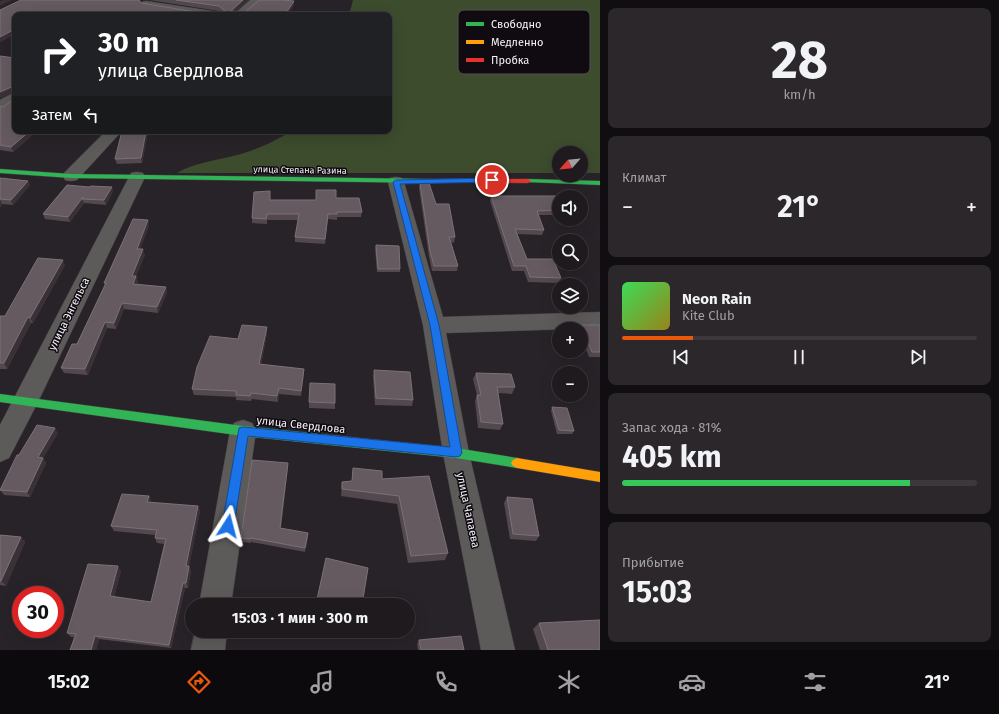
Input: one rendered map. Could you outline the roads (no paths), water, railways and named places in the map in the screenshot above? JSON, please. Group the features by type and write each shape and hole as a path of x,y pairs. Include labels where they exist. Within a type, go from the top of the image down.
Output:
{"street":[{"path":"242,12 257,0"},
{"path":"136,12 148,2 203,12"},
{"path":"0,107 12,98"},
{"path":"71,176 111,134"},
{"name":"улица Степана Разина","path":"0,171 71,176 137,176 396,182 492,180 600,182"},
{"name":"улица Энгельса","path":"0,450 26,402 137,176"},
{"name":"улица Чапаева","path":"396,182 434,325 456,453 498,650"},
{"path":"434,325 600,320"},
{"name":"улица Свердлова","path":"0,398 243,431 456,453 600,477"},
{"path":"216,598 243,431"},
{"path":"208,650 210,638"}]}
